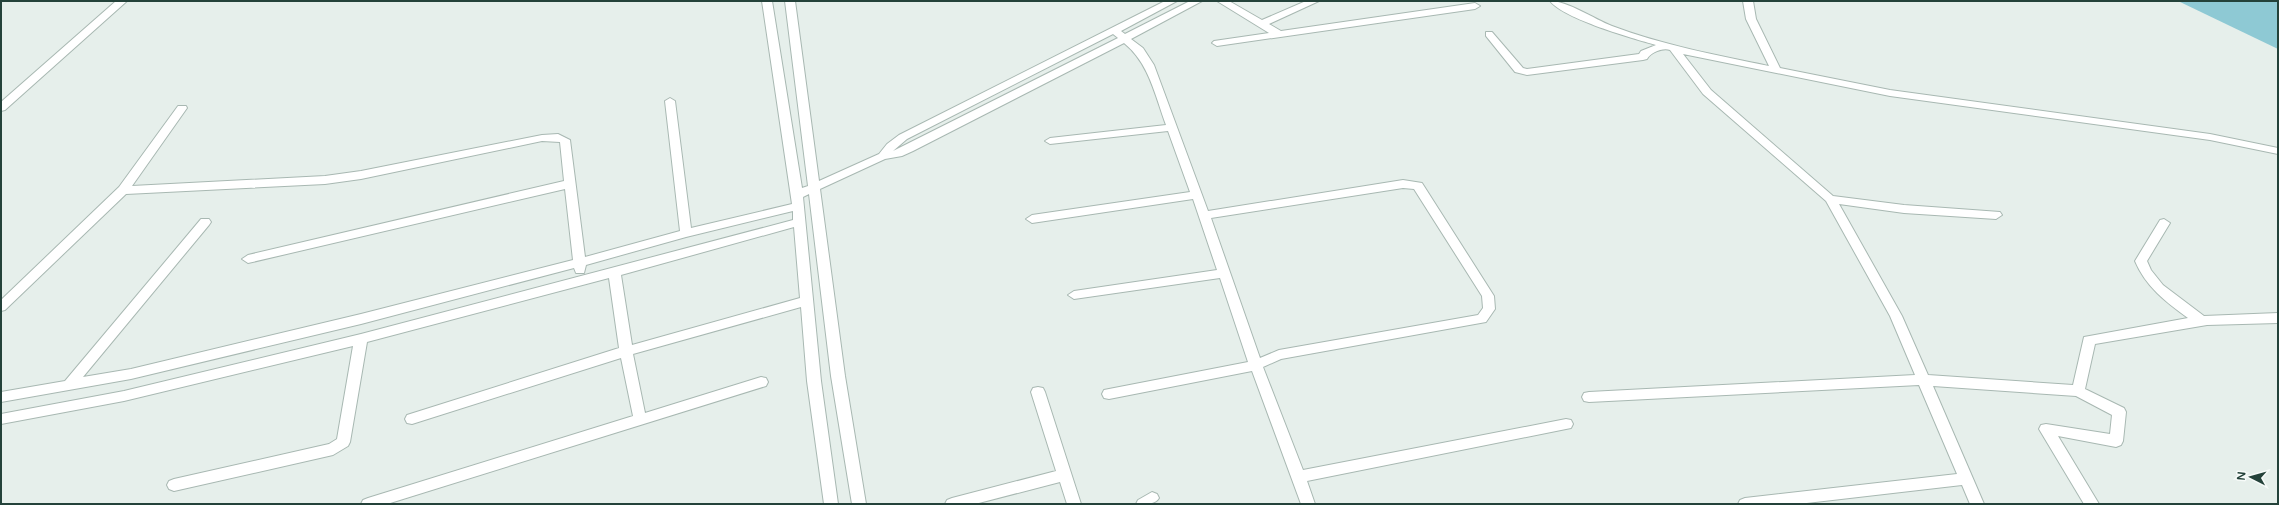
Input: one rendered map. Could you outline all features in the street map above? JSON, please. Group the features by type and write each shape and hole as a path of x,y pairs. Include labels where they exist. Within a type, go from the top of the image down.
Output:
{"street":[{"path":"1,108 122,1"},
{"path":"768,1 798,200 814,381 831,504"},
{"path":"790,1 838,376 859,504"},
{"path":"883,156 890,146 903,137 1172,1"},
{"path":"1,397 107,379 361,319 422,302 579,264 798,200 815,188 883,156 898,154 910,149 1197,1"},
{"path":"1222,1 1279,34"},
{"path":"1262,24 1314,1"},
{"path":"1554,1 1609,28 1695,54 1890,93 2210,137 2278,151"},
{"path":"1748,1 1751,18 1776,70"},
{"path":"1217,43 1475,6"},
{"path":"1114,30 1125,37 1139,50 1149,65 1173,127 1256,365 1308,504"},
{"path":"1489,34 1520,70 1527,72 1643,57 1645,53 1670,46"},
{"path":"1670,46 1707,92 1830,199 1896,316 1977,504"},
{"path":"670,101 686,233"},
{"path":"1,307 123,190 182,108"},
{"path":"1050,141 1173,127"},
{"path":"123,190 325,180 361,175 542,138 558,137 565,140 581,281"},
{"path":"248,259 569,184"},
{"path":"1109,394 1256,365 1279,355 1482,319 1489,309 1488,296 1418,186 1403,184 1204,215"},
{"path":"1032,218 1197,195"},
{"path":"1830,199 1904,209 1996,215"},
{"path":"68,386 205,222"},
{"path":"1,419 98,401 361,339 423,320 581,281 800,222"},
{"path":"2164,223 2141,261 2144,270 2173,301 2202,321"},
{"path":"614,271 626,351 640,419"},
{"path":"1074,295 1224,272"},
{"path":"412,419 626,351 807,301"},
{"path":"2078,391 2089,340 2162,324 2244,316 2278,318"},
{"path":"174,484 333,449 342,442 361,339"},
{"path":"98,401 107,379"},
{"path":"1589,397 1924,380 2078,391 2119,412 2116,441 2046,429 2092,504"},
{"path":"368,504 761,382"},
{"path":"1038,392 1074,504"},
{"path":"1298,477 1566,424"},
{"path":"952,504 1065,475"},
{"path":"1745,504 1966,479"}],"water":[{"path":"2178,1 2278,1 2278,49"}]}
